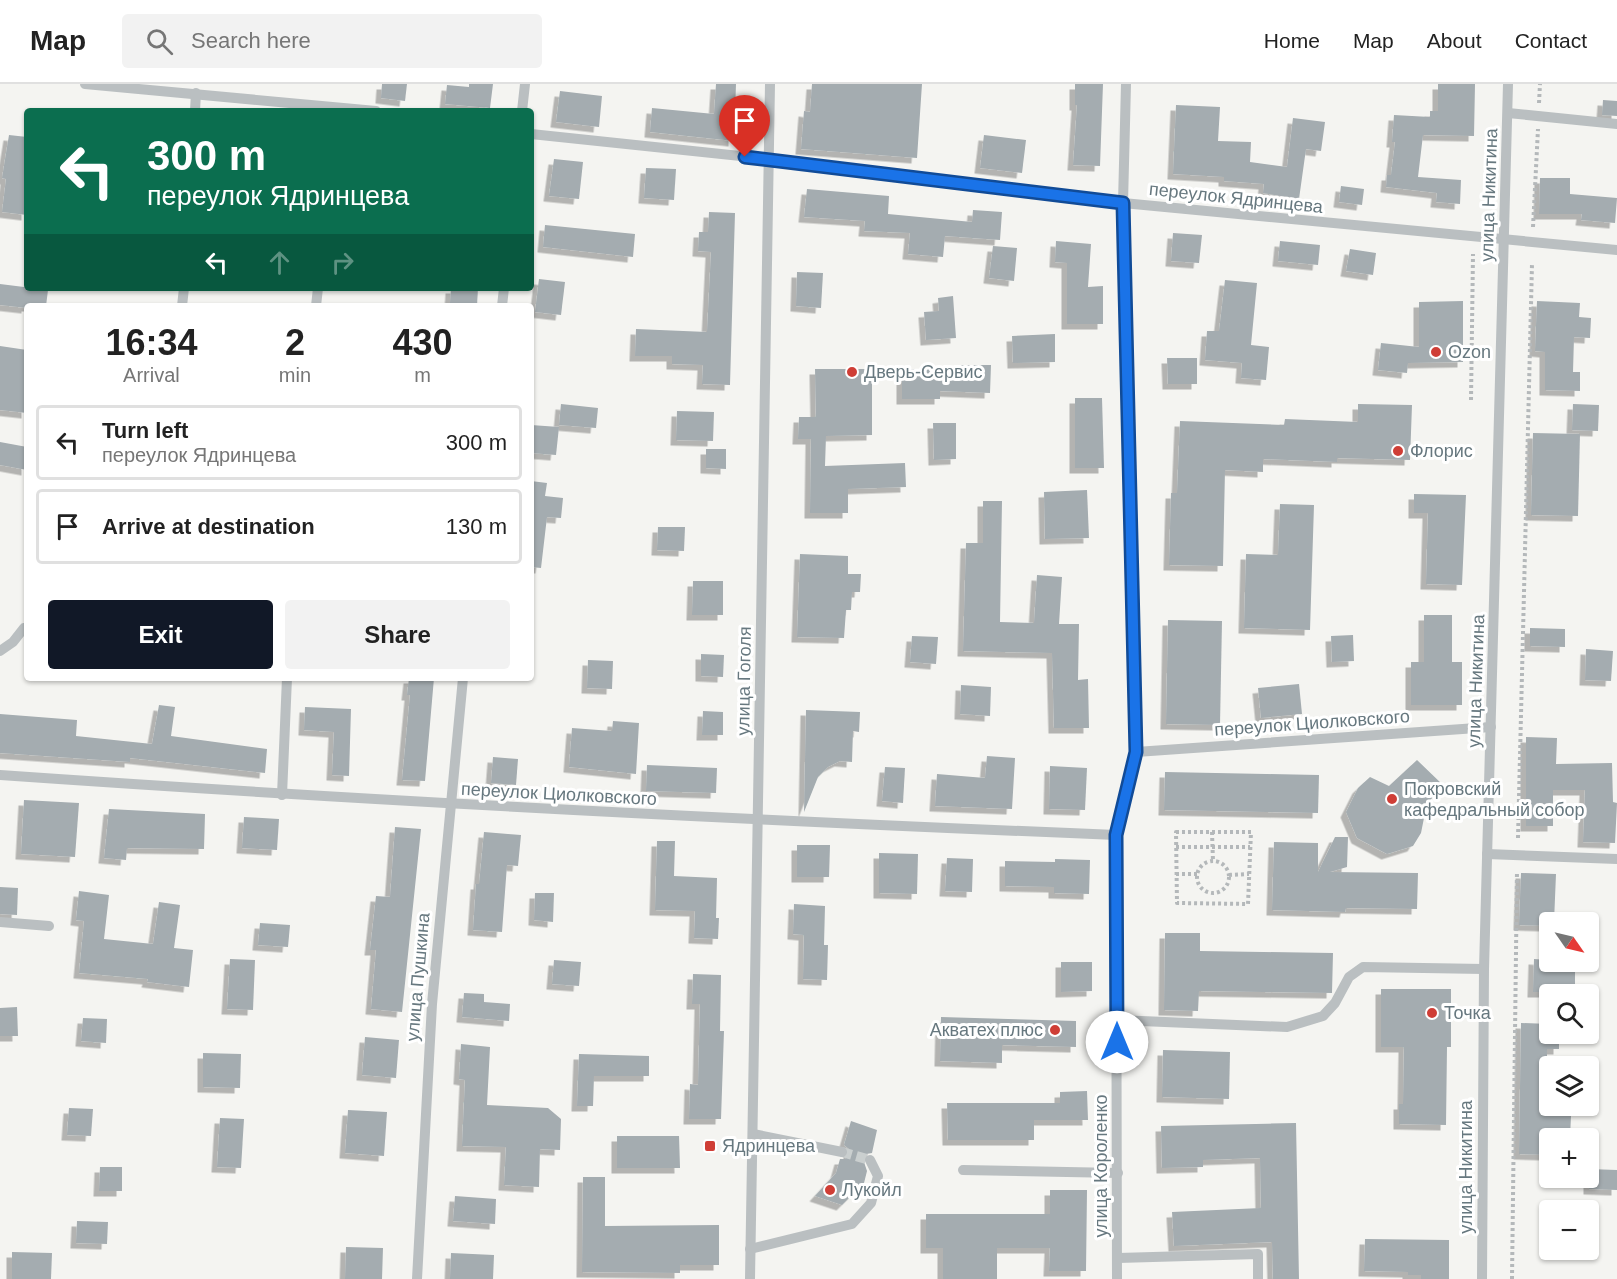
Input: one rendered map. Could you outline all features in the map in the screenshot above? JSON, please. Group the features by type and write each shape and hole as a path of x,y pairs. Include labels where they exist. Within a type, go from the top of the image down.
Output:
{"street":[{"path":"85,84 144,87 331,108"},
{"path":"522,108 525,84"},
{"name":"улица Гоголя","path":"750,1279 770,84"},
{"name":"улица Короленко","path":"1118,1279 1116,835 1136,752 1123,203 1126,84"},
{"name":"улица Никитина","path":"1482,1279 1484,969 1508,84"},
{"path":"195,108 196,93"},
{"path":"1508,113 1617,124"},
{"name":"переулок Ядринцева","path":"534,134 769,159 1123,203 1617,250"},
{"path":"0,651 13,642 24,628"},
{"path":"282,795 287,681"},
{"name":"улица Пушкина","path":"417,1279 432,1004 463,681"},
{"name":"переулок Циолковского","path":"1136,752 1491,727"},
{"name":"переулок Циолковского","path":"0,774 282,795 758,821 1116,835"},
{"path":"1487,854 1617,859"},
{"path":"0,922 49,926"},
{"path":"1117,1020 1287,1027 1323,1016 1335,1003 1349,978 1363,968 1484,969"},
{"path":"753,1134 842,1152"},
{"path":"750,1249 852,1224 871,1203 878,1176 870,1160"},
{"path":"963,1170 1118,1173"},
{"path":"1118,1258 1258,1254 1258,1279"}],"path":[{"path":"1533,227 1540,84"},
{"path":"1470,400 1473,254"},
{"path":"1518,838 1532,264"},
{"path":"1212,831 1213,861"},
{"path":"1176,832 1251,832 1248,904 1176,903 1176,847 1176,832"},
{"path":"1176,847 1250,847"},
{"path":"1213,861 1225,867 1228,875 1226,886 1214,892 1203,889 1197,874 1202,865 1213,861"},
{"path":"1512,1279 1517,871"},
{"path":"1176,874 1197,874"},
{"path":"1228,875 1249,874"},
{"path":"1214,892 1214,904"}],"building":[{"path":"382,84 407,84 405,101 381,98"},
{"path":"469,84 493,84 490,108 445,104 447,85 469,87"},
{"path":"716,84 736,84 734,141 650,132 652,108 714,114"},
{"path":"812,84 922,84 917,158 801,149 804,111 810,112"},
{"path":"1075,84 1103,84 1100,166 1073,165 1077,105 1075,105"},
{"path":"1438,84 1475,84 1474,136 1423,135 1418,177 1461,180 1460,204 1436,202 1437,193 1386,187 1387,175 1391,175 1395,142 1392,142 1394,115 1430,117 1430,111 1438,111"},
{"path":"560,91 602,96 599,127 556,122"},
{"path":"1603,100 1617,101 1617,116 1602,115"},
{"path":"1176,105 1220,107 1218,141 1251,142 1250,162 1287,167 1293,118 1325,122 1321,151 1306,149 1299,199 1263,193 1264,184 1224,181 1224,177 1173,174"},
{"path":"9,135 24,137 24,215 2,212 6,179 2,178"},
{"path":"984,135 1026,140 1022,173 980,168"},
{"path":"554,159 583,162 579,199 549,196"},
{"path":"646,168 676,169 674,200 644,198"},
{"path":"1540,178 1570,178 1570,194 1617,198 1615,223 1581,220 1582,214 1539,214"},
{"path":"1341,186 1364,189 1362,205 1339,202"},
{"path":"807,189 889,196 888,214 972,222 973,210 1002,212 1000,240 945,236 943,257 908,254 910,233 864,231 865,221 804,217"},
{"path":"709,212 735,213 730,385 702,384 703,365 672,364 672,356 635,356 636,329 707,332 711,252 698,251 699,232 708,232"},
{"path":"545,225 635,234 633,257 543,247"},
{"path":"1173,233 1202,235 1199,263 1171,261"},
{"path":"1056,241 1091,244 1088,287 1103,286 1103,324 1067,324 1067,263 1055,262"},
{"path":"1280,241 1320,245 1318,265 1278,261"},
{"path":"993,246 1017,248 1014,281 989,278"},
{"path":"1350,249 1376,253 1373,275 1346,271"},
{"path":"797,272 823,273 821,308 796,306"},
{"path":"539,279 565,282 561,315 535,312"},
{"path":"1225,280 1257,283 1251,345 1269,347 1266,380 1241,378 1242,363 1205,360 1207,331 1219,331"},
{"path":"0,284 24,287 24,291 48,291 46,303 24,303 24,308 0,305"},
{"path":"451,291 478,291 477,303 450,303"},
{"path":"953,296 956,338 926,340 924,312 939,311 938,298"},
{"path":"1463,301 1463,362 1408,363 1407,373 1378,370 1381,343 1419,347 1419,302"},
{"path":"1537,301 1580,303 1579,317 1591,318 1590,338 1574,337 1573,372 1580,372 1580,391 1545,390 1545,352 1535,351"},
{"path":"1055,334 1055,362 1013,363 1012,336"},
{"path":"0,346 24,350 24,413 0,410"},
{"path":"1167,358 1197,358 1197,384 1168,384"},
{"path":"961,365 991,365 990,393 940,391 940,399 902,399 902,369 961,369"},
{"path":"815,369 872,369 872,435 826,436 825,466 905,463 906,487 848,489 848,513 810,513 811,439 798,439 799,417 816,417"},
{"path":"1075,398 1102,398 1104,468 1075,468"},
{"path":"561,404 598,408 596,428 559,425"},
{"path":"1358,404 1412,405 1410,460 1337,458 1337,462 1263,459 1263,472 1225,470 1223,566 1169,565 1171,493 1177,493 1180,421 1284,425 1285,419 1358,422"},
{"path":"1573,404 1599,405 1598,431 1572,430"},
{"path":"677,411 714,412 713,441 676,440"},
{"path":"933,423 956,423 956,459 934,460"},
{"path":"534,425 559,427 556,455 534,453"},
{"path":"1533,433 1580,434 1578,516 1531,515"},
{"path":"0,442 24,446 24,469 0,465"},
{"path":"706,449 726,449 726,469 706,468"},
{"path":"534,481 547,483 545,496 563,498 561,518 547,517 541,568 534,567"},
{"path":"1087,490 1089,538 1045,539 1044,492"},
{"path":"1414,494 1466,495 1462,585 1426,584 1428,513 1414,513"},
{"path":"983,501 1002,501 1000,622 1034,623 1037,575 1062,577 1059,624 1079,624 1078,680 1088,679 1089,728 1054,728 1052,653 963,651 966,543 983,543"},
{"path":"1280,504 1314,505 1310,630 1244,628 1246,554 1278,555"},
{"path":"658,527 685,527 684,551 657,550"},
{"path":"800,554 848,556 848,574 861,574 860,592 852,592 851,610 846,610 844,638 797,637"},
{"path":"693,581 723,581 723,615 692,615"},
{"path":"1424,615 1452,615 1452,662 1462,662 1462,705 1411,705 1411,662 1424,662"},
{"path":"1168,620 1222,621 1220,725 1166,724"},
{"path":"1530,628 1565,629 1565,647 1530,646"},
{"path":"1353,635 1354,661 1332,662 1331,636"},
{"path":"912,636 938,637 936,664 910,662"},
{"path":"1586,649 1613,651 1611,681 1585,680"},
{"path":"701,654 724,655 723,677 701,676"},
{"path":"588,660 613,661 612,689 587,688"},
{"path":"409,681 434,681 425,781 402,780 410,695 407,695"},
{"path":"1299,684 1302,714 1261,718 1258,688"},
{"path":"961,685 991,687 990,716 960,714"},
{"path":"159,705 175,707 171,736 267,749 265,773 130,758 130,762 0,753 0,714 77,720 76,736 152,744"},
{"path":"305,707 351,709 349,776 332,775 334,732 304,730"},
{"path":"806,710 860,712 859,732 853,731 852,762 840,761 828,767 818,777 804,812"},
{"path":"703,711 723,712 723,735 702,735"},
{"path":"613,721 639,723 636,774 569,767 572,728 612,731"},
{"path":"1526,737 1557,738 1556,764 1612,763 1613,802 1617,803 1615,843 1583,842 1585,790 1553,790 1553,826 1526,826"},
{"path":"987,756 1015,758 1012,809 935,806 937,774 985,778"},
{"path":"493,757 518,759 516,785 491,783"},
{"name":"Покровский кафедральный собор","path":"1417,760 1443,785 1422,810 1424,818 1421,833 1413,846 1387,854 1357,838 1346,812 1358,788 1370,777 1389,786"},
{"path":"647,765 717,768 716,793 646,791"},
{"path":"1050,766 1087,768 1085,810 1049,809"},
{"path":"885,767 905,768 903,803 882,801"},
{"path":"1165,772 1319,775 1318,813 1164,810"},
{"path":"24,800 79,803 75,857 21,854"},
{"path":"109,809 205,814 204,849 127,848 126,860 104,858"},
{"path":"244,817 279,819 277,850 242,848"},
{"path":"395,827 421,829 402,1012 371,1009 376,950 370,950 376,896 390,897"},
{"path":"484,832 521,835 518,866 507,865 502,932 473,930 476,884 479,884"},
{"path":"1335,837 1348,837 1347,867 1330,872 1418,873 1417,909 1346,908 1345,912 1272,910 1274,842 1318,843 1318,872"},
{"path":"657,841 675,841 674,876 717,878 718,939 694,938 695,911 655,910"},
{"path":"797,845 830,845 829,877 797,877"},
{"path":"879,853 918,854 917,894 879,893"},
{"path":"947,858 973,859 972,892 945,891"},
{"path":"1055,859 1090,860 1089,894 1054,893 1054,887 1005,886 1005,861 1055,862"},
{"path":"1521,873 1556,874 1554,912 1539,912 1539,926 1519,925"},
{"path":"0,887 18,888 17,915 0,914"},
{"path":"79,891 109,895 104,939 153,944 159,902 180,905 174,948 193,950 189,987 147,982 148,979 79,973 84,921 76,920"},
{"path":"535,893 554,893 553,922 534,920"},
{"path":"794,904 825,906 824,945 828,945 827,980 803,979 804,935 793,934"},
{"path":"260,923 290,925 288,947 258,945"},
{"path":"1165,933 1200,933 1200,951 1333,953 1332,993 1199,991 1198,1011 1164,1010"},
{"path":"230,959 255,960 253,1010 227,1009"},
{"path":"1534,959 1539,959 1539,972 1575,972 1575,984 1539,984 1539,992 1533,992"},
{"path":"554,960 581,962 579,986 552,984"},
{"path":"1061,962 1092,962 1092,991 1061,992"},
{"path":"693,974 721,975 720,1031 724,1031 721,1119 689,1119 690,1084 698,1085 700,1004 692,1004"},
{"path":"1381,989 1451,989 1451,1047 1447,1047 1446,1125 1399,1124 1399,1104 1403,1104 1404,1047 1381,1047"},
{"path":"464,993 484,994 484,1002 510,1004 509,1021 462,1017"},
{"path":"17,1007 18,1036 0,1036 0,1008"},
{"path":"941,1017 1076,1021 1076,1047 1002,1045 1002,1063 940,1061"},
{"path":"83,1018 107,1019 106,1043 81,1041"},
{"path":"1521,1023 1539,1024 1539,1044 1559,1044 1559,1049 1547,1049 1547,1056 1539,1056 1539,1116 1571,1116 1570,1128 1539,1128 1539,1155 1519,1154"},
{"path":"365,1037 399,1040 396,1078 362,1075"},
{"path":"461,1044 490,1047 487,1105 548,1108 561,1119 560,1150 540,1149 539,1187 504,1185 506,1147 462,1146 465,1080 459,1079"},
{"path":"1163,1050 1230,1052 1229,1099 1162,1097"},
{"path":"203,1053 241,1054 240,1088 203,1087"},
{"path":"579,1054 649,1056 649,1076 594,1076 593,1106 577,1106"},
{"path":"1087,1091 1088,1120 1034,1120 1034,1140 948,1140 947,1103 1060,1103 1060,1092"},
{"path":"69,1108 93,1109 91,1136 67,1135"},
{"path":"348,1110 387,1112 384,1156 345,1153"},
{"path":"220,1118 244,1119 241,1168 217,1167"},
{"path":"851,1121 877,1130 872,1153 866,1154 863,1159 867,1171 864,1183 842,1205 815,1196 836,1173 840,1159 845,1159 849,1154 849,1149 844,1145"},
{"path":"1296,1123 1299,1279 1273,1279 1272,1242 1174,1246 1172,1212 1261,1208 1260,1158 1203,1160 1203,1167 1162,1168 1161,1126"},
{"path":"617,1136 679,1136 680,1168 617,1168"},
{"path":"100,1167 122,1167 122,1191 99,1191"},
{"path":"1599,1169 1617,1170 1617,1190 1589,1189 1599,1188"},
{"path":"583,1177 605,1177 605,1226 719,1225 719,1265 680,1265 680,1273 582,1272"},
{"path":"1050,1190 1087,1190 1086,1271 1049,1271 1050,1248 997,1248 997,1279 943,1279 943,1248 926,1248 926,1214 1050,1214"},
{"path":"455,1196 496,1199 495,1224 453,1221"},
{"path":"77,1221 108,1222 107,1244 76,1243"},
{"path":"1365,1239 1449,1240 1449,1279 1421,1279 1421,1275 1408,1275 1408,1272 1364,1271"},
{"path":"346,1247 383,1248 382,1279 345,1279"},
{"path":"12,1252 52,1253 51,1279 12,1279"},
{"path":"451,1253 494,1255 493,1279 450,1279"}],"tunnel":[{"path":"842,1152 870,1160"}],"place":[{"name":"Ozon","path":"1436,352"},
{"name":"Дверь-Сервис","path":"852,372"},
{"name":"Флорис","path":"1398,451"},
{"name":"Покровский кафедральный собор","path":"1392,799"},
{"name":"Точка","path":"1432,1013"},
{"name":"Акватех плюс","path":"1055,1030"},
{"name":"Ядринцева","path":"710,1146"},
{"name":"Лукойл","path":"830,1190"}],"route":[{"path":"745,157 1123,203 1136,752 1116,835 1117,1042"}]}
